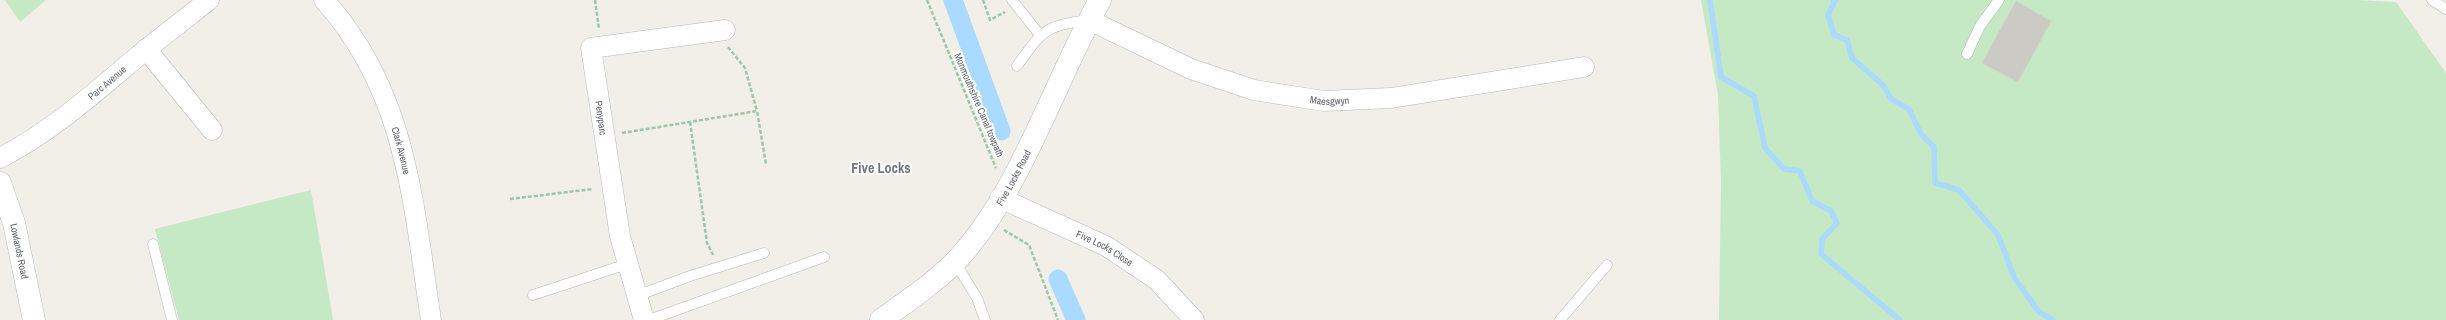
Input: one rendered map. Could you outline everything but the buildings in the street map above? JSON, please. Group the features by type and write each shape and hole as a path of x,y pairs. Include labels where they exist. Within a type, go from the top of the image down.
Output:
{"street":[{"name":"Parc Avenue","path":"0,158 30,143 66,116 146,49 209,0"},
{"name":"Clark Avenue","path":"324,0 345,23 369,62 396,124 410,183 432,320"},
{"name":"Five Locks Road","path":"881,320 918,294 955,262 987,221 1022,158 1100,0"},
{"name":"Maesgwyn","path":"1089,20 1191,69 1254,90 1324,101 1391,98 1584,67"},
{"path":"601,46 721,31"},
{"name":"Penyparc","path":"601,46 591,48 612,187 620,236 644,320"},
{"path":"146,49 212,130"},
{"name":"Lowlands Road","path":"0,183 14,223 34,320"},
{"name":"Five Locks Close","path":"1000,198 1106,246 1157,280 1194,320"}],"lane":[{"path":"1967,54 1980,26 1999,0"},
{"path":"2432,0 2446,9"},
{"path":"1014,3 1040,35"},
{"path":"1017,66 1040,35 1059,24 1089,20"},
{"path":"153,244 172,320"},
{"path":"636,296 764,253"},
{"path":"649,320 824,256"},
{"path":"955,262 977,298 985,320"},
{"path":"533,295 627,264"},
{"path":"1560,320 1607,266"}],"path":[{"path":"595,0 601,46"},
{"name":"Monmouthshire Canal towpath","path":"927,0 997,171"},
{"path":"983,0 990,20 1014,3"},
{"path":"721,31 745,68 757,111 766,164"},
{"path":"604,136 757,111"},
{"path":"690,122 707,244 720,267"},
{"path":"510,199 612,187"},
{"path":"987,221 1029,245 1058,320"}],"green space":[{"path":"5,0 46,0 20,22"},
{"path":"1701,0 2355,0 2396,2 2446,73 2446,320 1719,320 1721,182 1718,95"},
{"path":"311,190 333,320 179,320 155,229"}],"waterway":[{"path":"953,0 1001,131"},
{"path":"1710,0 1721,77 1754,96 1765,148 1784,169 1800,171 1812,201 1831,211 1837,223 1822,239 1821,254 1900,320"},
{"path":"1833,0 1835,1 1828,15 1834,35 1847,40 1852,58 1883,85 1891,99 1909,109 1921,134 1934,147 1935,183 1959,190 1998,235 2014,277 2039,312 2053,320"},
{"path":"1058,279 1076,320"}],"district":[{"name":"Five Locks","path":"881,168"}]}
